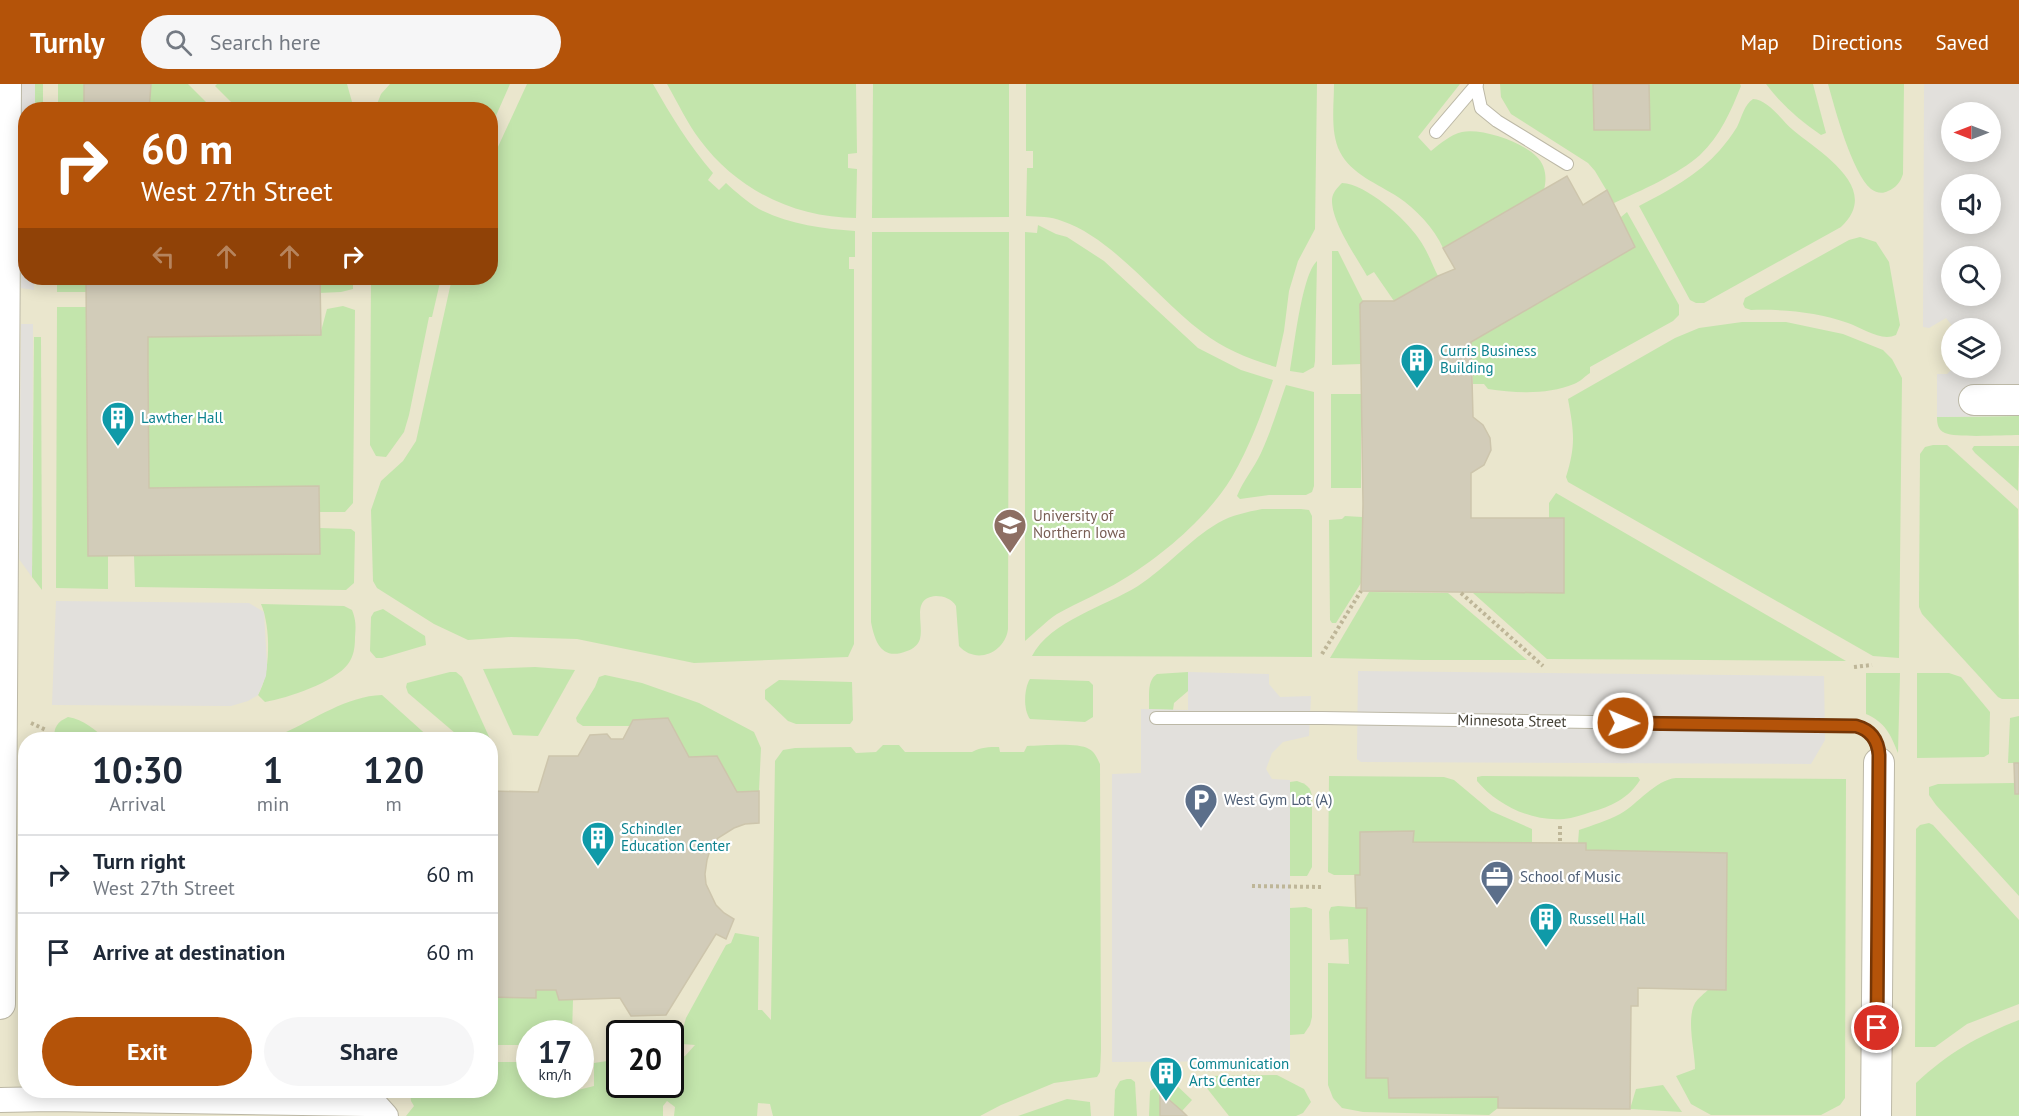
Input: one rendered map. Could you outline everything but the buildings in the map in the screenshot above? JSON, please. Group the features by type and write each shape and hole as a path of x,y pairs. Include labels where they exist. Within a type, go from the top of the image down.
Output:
{"street":[{"path":"0,1004 6,84"},
{"path":"1974,400 2019,400"},
{"path":"1876,1116 1879,763"},
{"path":"0,1100 366,1104 377,1106 386,1116"}],"lane":[{"path":"1436,132 1477,84"},
{"path":"1477,84 1481,108 1497,121 1567,164"},
{"name":"Minnesota Street","path":"1156,718 1322,718 1856,726 1863,728 1875,739 1879,763"}],"path":[{"path":"1322,654 1361,591"},
{"path":"1461,593 1543,666"},
{"path":"1854,667 1872,665"},
{"path":"1560,826 1560,843"},
{"path":"1252,886 1321,887"}],"shaded area":[{"name":"University of Northern Iowa","path":"0,84 2019,84 2019,1116 0,1116"},
{"path":"21,84 35,84 35,102 21,102"},
{"path":"1924,84 2019,84 2019,416 1937,417 1937,374 1941,374 1941,378 2001,378 2001,318 1941,318 1941,321 1929,328 1923,327"},
{"path":"21,285 34,285 34,290 21,288"},
{"path":"21,324 33,324 32,577 19,559"},
{"path":"56,601 249,603 264,612 266,676 258,695 231,706 52,705"},
{"name":"West Gym Lot (A)","path":"1358,671 1824,676 1825,740 1811,764 1361,762 1357,759"},
{"name":"West Gym Lot (A)","path":"1188,672 1269,674 1269,684 1280,697 1311,696 1309,736 1283,742 1272,753 1266,769 1272,779 1290,780 1290,1061 1112,1062 1112,774 1141,773 1141,709 1188,710"}],"green space":[{"path":"35,84 43,84 43,102 35,102"},
{"path":"58,84 84,84 84,102 58,102"},
{"path":"151,84 188,84 206,102 149,102"},
{"path":"217,84 347,84 352,102 231,102 215,86"},
{"path":"390,84 510,84 498,111 498,102 378,102 381,94"},
{"path":"527,84 653,84 681,130 713,173 708,180 719,190 726,183 755,206 794,222 855,231 855,257 849,257 849,269 854,269 854,644 848,657 694,663 577,639 511,637 468,640 434,624 377,588 373,581 371,510 381,481 403,461 416,441 450,285 498,285 498,147"},
{"path":"667,84 856,84 857,153 848,154 848,168 857,169 856,218 833,217 790,207 750,187 715,158 700,140"},
{"path":"873,84 1009,84 1009,217 872,218"},
{"path":"1026,84 1317,84 1315,229 1298,261 1289,291 1284,331 1276,367 1237,353 1210,338 1185,318 1135,270 1081,229 1053,218 1026,216 1027,168 1033,168 1033,151 1026,151"},
{"path":"1334,84 1460,84 1418,137 1431,151 1450,137 1470,131 1491,134 1512,141 1530,151 1542,163 1545,172 1544,190 1443,248 1430,226 1411,207 1366,178 1345,160 1335,136"},
{"path":"1500,84 1593,84 1594,130 1649,130 1649,84 1740,84 1741,86 1719,131 1700,155 1647,188 1614,203 1588,163 1511,114 1501,97"},
{"path":"1766,84 1813,84 1826,133 1821,135 1798,118"},
{"path":"1828,84 1904,84 1903,174 1898,184 1891,190 1884,193 1877,192 1864,181 1845,140"},
{"path":"1753,99 1770,107 1842,172 1851,185 1855,198 1852,213 1841,227 1704,303 1696,303 1690,300 1639,206 1682,182 1711,159 1733,133 1745,108"},
{"path":"1342,183 1362,189 1385,204 1405,222 1422,243 1438,276 1394,301 1374,272 1367,276 1340,228 1333,208 1333,194"},
{"path":"1627,212 1679,305 1679,315 1673,321 1590,367 1590,373 1564,388 1520,392 1488,389 1484,384 1473,384 1471,342"},
{"path":"1038,225 1067,237 1104,261 1198,348 1241,370 1273,380 1255,429 1232,477 1197,521 1168,548 1137,571 1057,614 1025,641 1025,232 1037,233"},
{"path":"872,232 1009,232 1008,629 1001,644 989,654 973,655 959,646 956,606 950,600 942,597 936,596 924,601 920,612 920,639 917,645 909,650 891,654 886,652 878,643 873,630 871,622"},
{"path":"1860,237 1876,242 1889,262 1900,325 1896,335 1878,336 1836,319 1812,314 1745,308 1743,304 1745,298 1849,240"},
{"path":"1332,251 1338,251 1363,301 1360,304 1361,364 1332,365"},
{"path":"1317,261 1314,367 1303,373 1290,371 1303,295 1307,280"},
{"path":"57,285 86,285 86,292 57,292"},
{"path":"320,285 353,285 353,289 341,292 319,293"},
{"path":"371,285 439,285 432,317 429,317 404,432 386,457 376,456 370,445"},
{"path":"343,306 355,310 353,503 345,512 320,512 319,486 149,488 148,337 320,335 327,309"},
{"path":"57,307 86,307 88,556 108,556 108,589 56,588"},
{"path":"1742,322 1786,322 1843,334 1883,350 1892,359 1902,378 1899,658 1873,656 1568,482 1566,477 1573,438 1568,399 1675,338 1699,328"},
{"path":"34,337 41,337 42,590 32,577"},
{"path":"1286,385 1314,392 1314,486 1312,492 1306,495 1269,495 1240,499 1237,496 1261,453"},
{"path":"1331,394 1361,394 1361,488 1331,488"},
{"path":"2019,416 2019,435 1951,435 1941,430 1937,420 1937,417"},
{"path":"1947,445 2018,509 2019,699 1998,697 1922,614 1919,607 1920,454 1925,447"},
{"path":"1974,446 2019,446 2018,491 1975,453 1972,449"},
{"path":"1556,493 1846,661 1547,659 1473,593 1564,593 1564,519 1549,518 1549,503"},
{"path":"1262,509 1309,510 1312,516 1312,657 1032,656 1040,644 1052,633 1080,615 1138,586 1159,571 1197,537 1218,523 1234,516"},
{"path":"1345,516 1362,517 1361,583 1336,623 1332,623 1330,620 1329,520 1342,519"},
{"path":"320,528 351,529 355,532 354,583 346,590 135,587 134,555 320,554"},
{"path":"1369,592 1448,593 1527,660 1330,658"},
{"path":"261,604 344,606 352,610 355,644 348,664 342,671 322,683 286,697 265,702 258,695 265,675 268,650 267,625"},
{"path":"383,609 425,636 426,645 376,658 370,651 371,617 374,612"},
{"path":"535,667 575,670 538,736 513,735 483,669"},
{"path":"456,672 462,677 487,732 454,732 408,693 407,683"},
{"path":"1188,672 1188,691 1174,703 1173,710 1149,709 1150,685 1157,674"},
{"path":"1866,673 1900,673 1898,753 1886,730 1873,717 1866,714"},
{"path":"1917,673 1949,673 1961,677 1990,712 1989,754 1984,757 1917,758"},
{"path":"605,675 642,683 699,703 754,732 761,748 759,791 737,792 717,756 689,757 668,719 633,720 630,726 583,726 577,722 576,718 599,677"},
{"path":"1030,679 1089,681 1093,685 1093,717 1085,722 1030,719 1025,699"},
{"path":"779,680 852,682 853,720 850,724 796,724 788,721 765,699 765,690"},
{"path":"382,695 423,732 286,732 332,709 369,696"},
{"path":"2019,716 2019,763 2008,763 2010,718"},
{"path":"68,717 74,718 97,732 55,732 61,721"},
{"path":"883,745 899,745 905,752 972,752 999,747 1000,752 1024,752 1027,746 1068,745 1084,747 1096,755 1100,764 1101,1051 1100,1072 1097,1077 1054,1083 980,1116 773,1116 770,1104 758,1103 757,1116 674,1116 675,1107 667,1101 663,1106 663,1116 406,1116 414,1106 411,1098 498,1098 498,1062 516,1062 516,1098 594,1098 594,1063 606,1061 606,1098 684,1098 684,1056 695,1045 684,1044 686,1018 726,945 731,943 735,933 759,937 758,1010 762,1010 771,1020 775,761 783,750 795,748 851,747 856,753 876,752"},
{"path":"1329,776 1444,777 1454,780 1491,811 1532,829 1532,843 1413,842 1412,833 1360,875 1334,875 1328,872"},
{"path":"1477,777 1638,777 1640,780 1625,797 1612,804 1574,817 1552,819 1528,815 1505,804 1485,790 1477,781"},
{"path":"1676,778 1846,779 1845,1098 1840,1105 1821,1115 1711,1115 1691,1104 1676,1076 1695,1069 1691,1018 1695,1003 1709,989 1726,989 1727,854 1586,850 1586,843 1578,843 1579,830 1620,814 1661,783"},
{"path":"1297,781 1308,786 1312,797 1312,867 1307,876 1290,876 1290,782"},
{"path":"2014,783 2015,794 2019,794 2019,896 1929,795 1929,787 1938,784"},
{"path":"1929,823 2019,920 2019,1004 1967,1024 1935,1047 1915,1047 1916,829 1920,825"},
{"path":"1331,907 1367,908 1366,1078 1388,1078 1389,1098 1498,1097 1498,1108 1489,1115 1363,1112 1342,1108 1333,1098 1328,1085 1328,963 1349,964 1348,939 1330,940 1329,912"},
{"path":"1290,908 1312,909 1312,1017 1304,1034 1290,1035"},
{"path":"536,990 556,990 559,1000 573,1000 572,1020 516,1020 516,1045 498,1045 498,997 536,998"},
{"path":"2019,1020 2019,1116 1916,1116 1916,1083 1964,1046"},
{"path":"1277,1075 1304,1089 1311,1102 1303,1113 1296,1116 1229,1116 1202,1082 1207,1076"},
{"path":"1127,1079 1135,1082 1137,1116 1114,1116 1115,1090 1120,1081"},
{"path":"1166,1080 1173,1082 1192,1100 1182,1111 1160,1093 1160,1116 1149,1116 1150,1091"},
{"path":"1663,1085 1682,1112 1630,1109 1636,1089"},
{"path":"1067,1099 1090,1102 1091,1116 1018,1116"}],"place":[{"name":"Curris Business Building","path":"1417,389"},
{"name":"Lawther Hall","path":"118,447"},
{"name":"University of Northern Iowa","path":"1010,554"},
{"name":"West Gym Lot (A)","path":"1201,829"},
{"name":"Schindler Education Center","path":"598,867"},
{"name":"School of Music","path":"1497,906"},
{"name":"Russell Hall","path":"1546,948"},
{"name":"Communication Arts Center","path":"1166,1102"}],"route":[{"path":"1623,723 1856,726 1863,728 1875,739 1879,755 1877,1028"}]}
